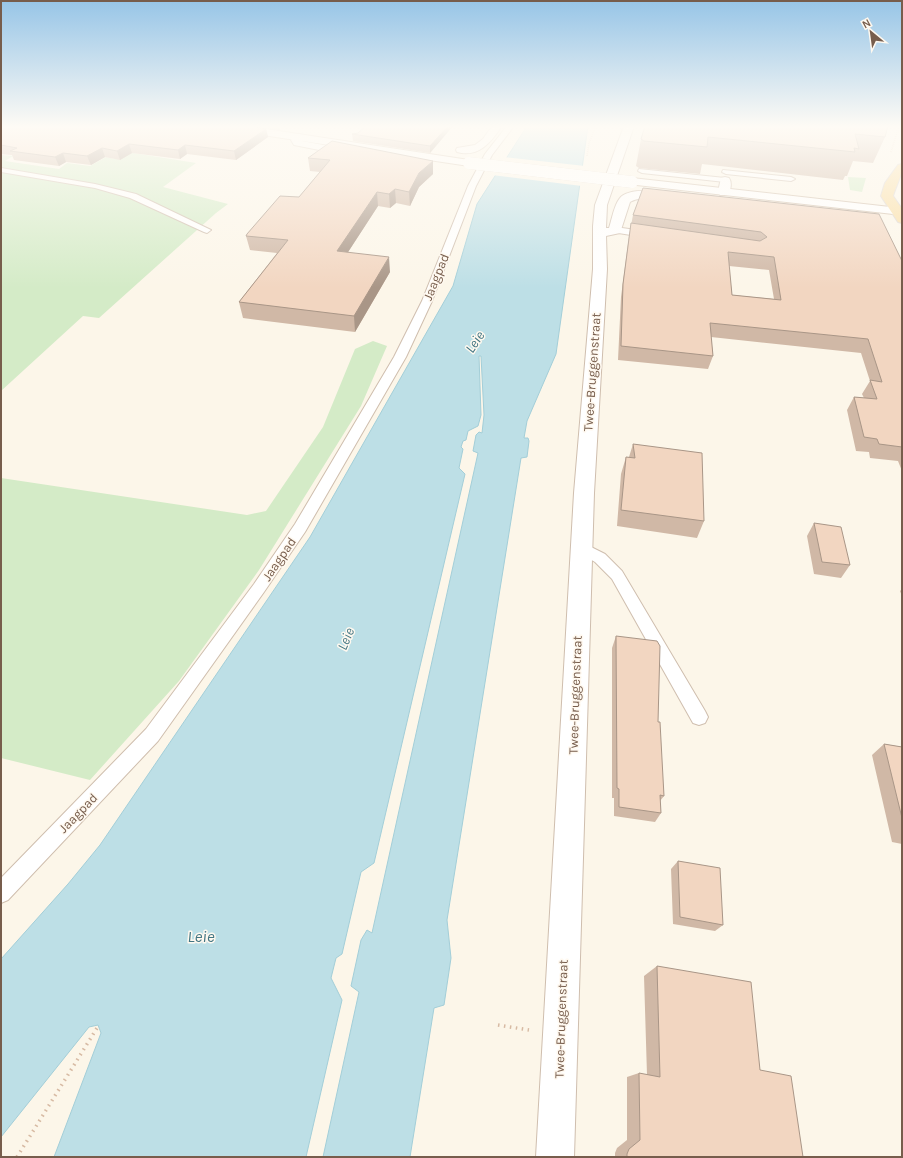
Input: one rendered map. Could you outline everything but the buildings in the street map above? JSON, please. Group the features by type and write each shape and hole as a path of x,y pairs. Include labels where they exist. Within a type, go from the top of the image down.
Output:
{"main road":[{"path":"893,180 887,196 901,213"}],"street":[{"name":"Twee-Bruggenstraat","path":"555,1157 584,493 600,269 607,232 599,226 601,205 610,180"},
{"path":"610,180 632,182 725,182 839,208 901,213"},
{"path":"607,232 625,200 637,195 757,208"},
{"path":"822,216 836,213 839,208"}],"lane":[{"path":"60,180 95,186 133,196 207,230"},
{"name":"Jaagpad","path":"1,893 152,735 254,595 300,528 384,386 416,328 470,180"},
{"path":"710,180 725,182 768,180"},
{"path":"607,232 660,236"},
{"path":"581,547 600,558 617,575 699,717"}],"path":[{"path":"17,1157 96,1028"}],"green space":[{"path":"1,180 173,180 163,187 228,204 216,213 99,318 83,316 1,391"},
{"path":"848,180 865,180 862,192 850,190"},
{"path":"373,341 387,346 361,406 259,570 179,681 90,780 1,758 1,478 247,515 266,511 323,427 355,349"}],"water":[{"name":"Leie","path":"492,180 580,180 556,354 527,421 524,438 528,438 529,441 527,457 521,458 447,920 451,958 444,1005 434,1008 410,1157 323,1157 359,992 351,986 361,940 367,930 372,933 478,453 473,451 476,435 479,432 482,433 484,415 481,356 479,356 481,415 478,426 468,431 466,440 463,441 461,447 463,449 459,468 465,474 374,863 361,872 342,954 336,958 331,978 342,1000 306,1157 54,1157 101,1033 98,1025 89,1027 1,1137 1,959 68,884 100,845 310,537 453,286 477,204"}],"pier":[{"path":"533,180 583,180 582,186"}]}
